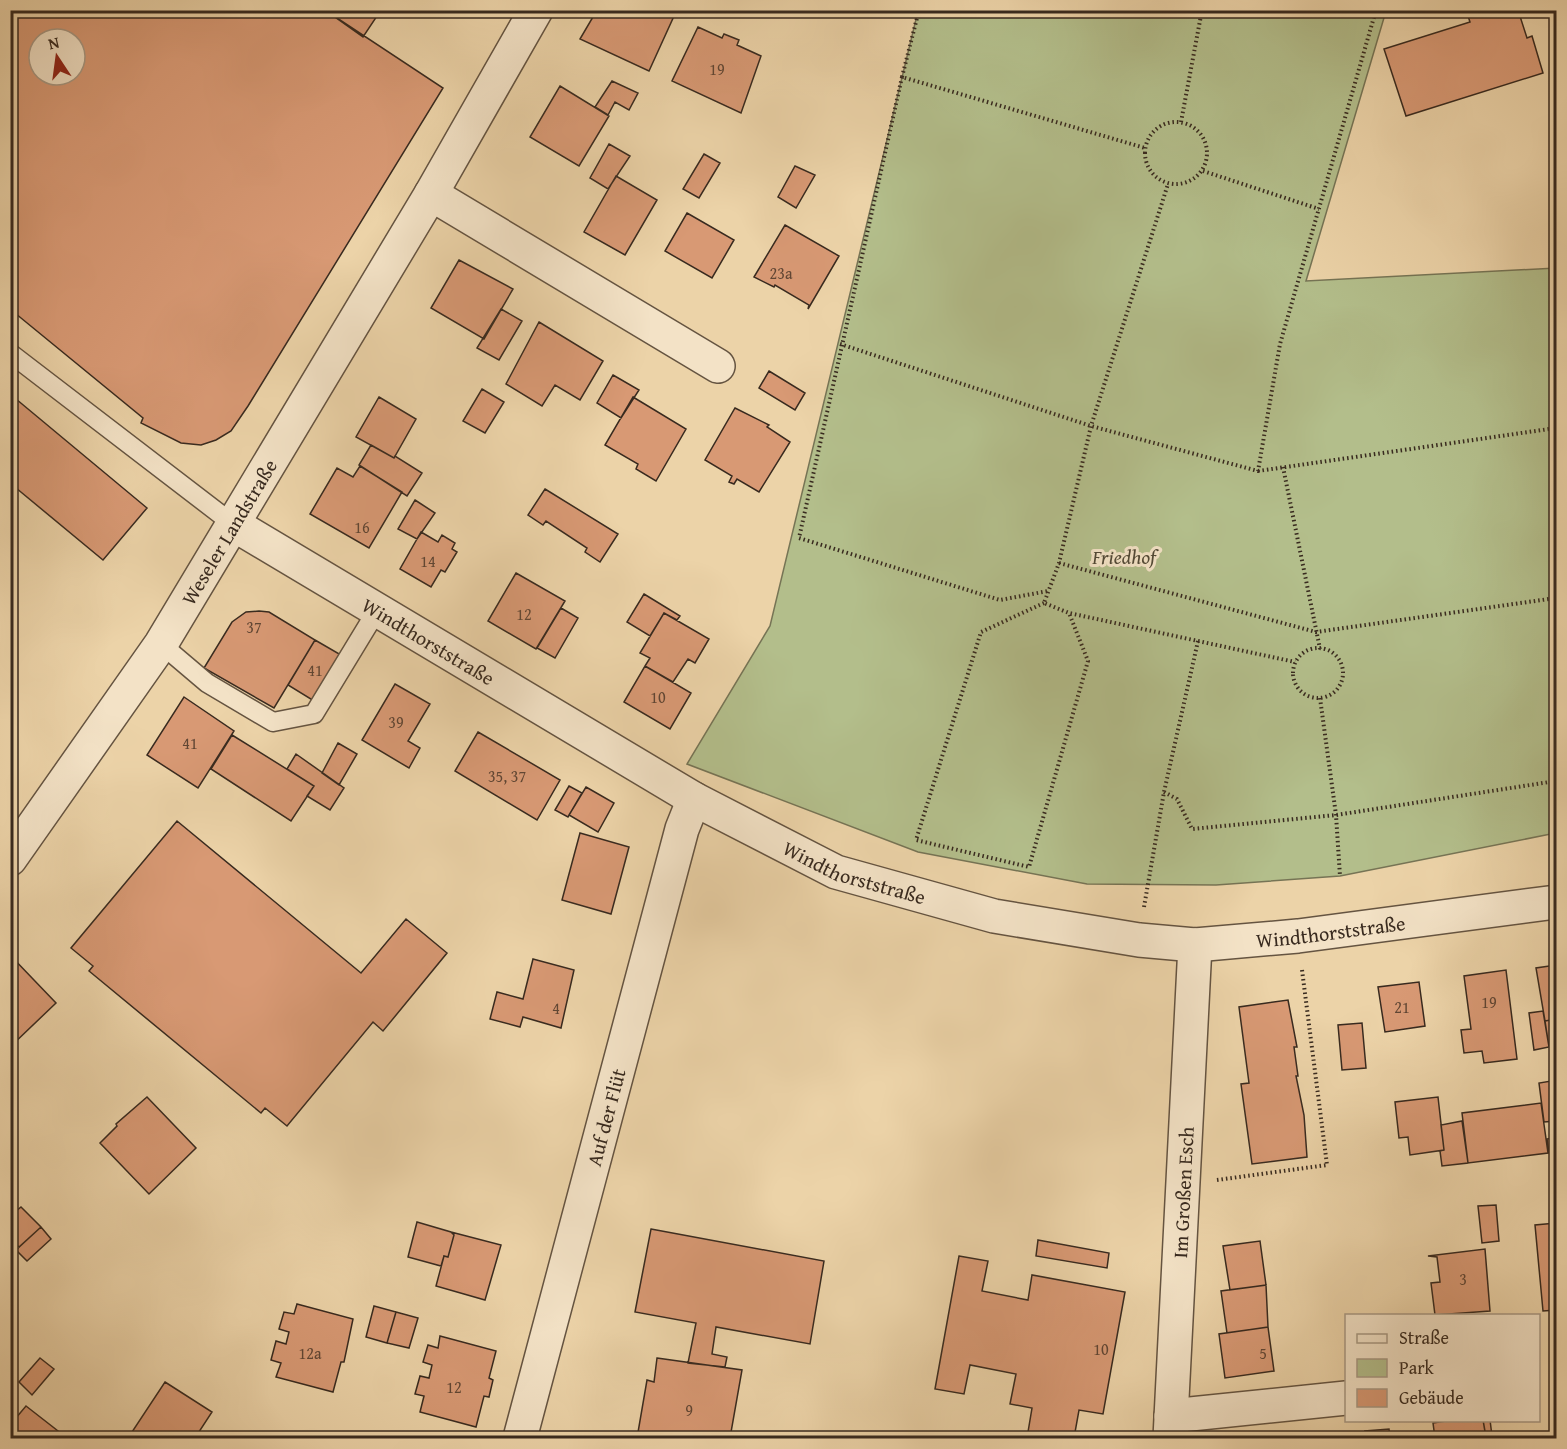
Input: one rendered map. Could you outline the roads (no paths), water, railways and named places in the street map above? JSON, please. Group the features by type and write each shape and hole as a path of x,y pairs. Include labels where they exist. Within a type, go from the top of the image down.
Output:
{"street":[{"name":"Weseler Landstraße","path":"10,859 161,644 431,194 536,10"},
{"path":"431,194 718,366"},
{"name":"Windthorststraße","path":"233,524 376,612 694,799 836,872 994,916 1139,940 1195,945 1298,936 1557,902"},
{"name":"Auf der Flüt","path":"520,1438 682,830 694,799"},
{"name":"Im Großen Esch","path":"1171,1427 1195,945"},
{"path":"1171,1427 1345,1398"}],"lane":[{"path":"10,353 233,524"},
{"path":"161,644 207,683 273,722 315,714 376,612"}],"park label":[{"name":"Friedhof","path":"1124,556"}]}
